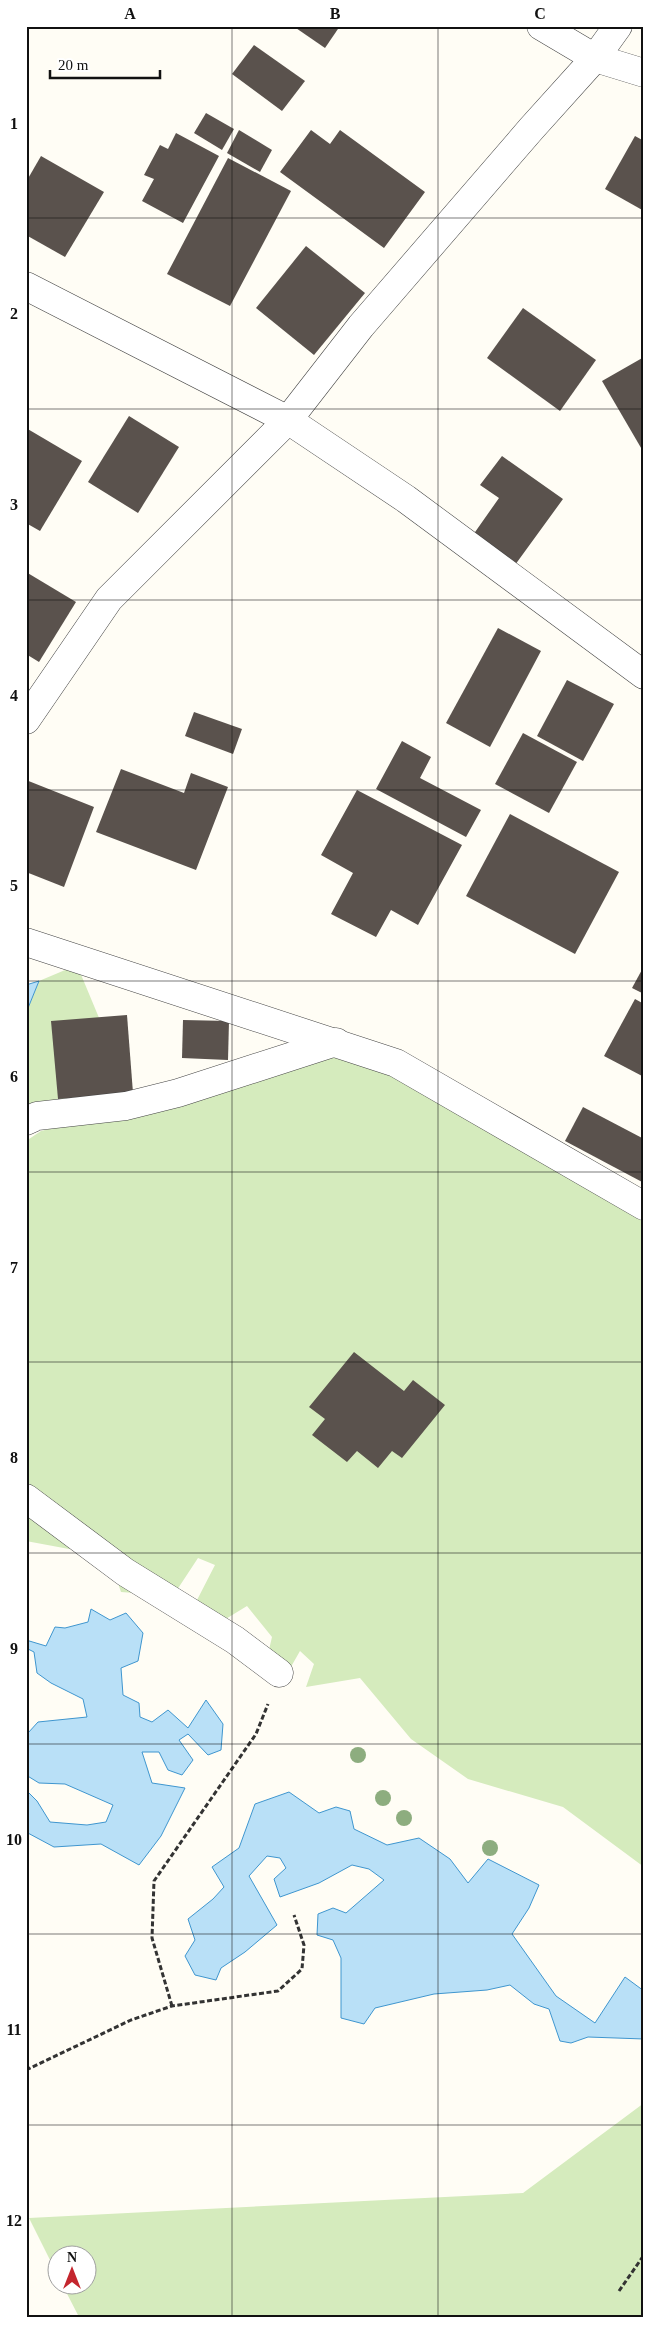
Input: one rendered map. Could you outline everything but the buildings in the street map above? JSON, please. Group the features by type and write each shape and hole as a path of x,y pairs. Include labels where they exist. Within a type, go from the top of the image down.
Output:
{"street":[{"path":"541,26 595,58 644,73"},
{"path":"26,720 109,599 288,420 361,326 531,129 595,58 618,26"},
{"path":"26,286 288,420 406,499 644,675"},
{"path":"26,942 396,1063 644,1206"},
{"path":"26,1121 37,1116 126,1106 178,1094 336,1042"},
{"path":"26,1498 125,1572 235,1640 279,1673"}],"path":[{"path":"172,2006 152,1938 154,1881 256,1734 279,1673"},
{"path":"26,2070 131,2020 172,2006 278,1990 302,1969 304,1944 294,1915"},
{"path":"619,2291 644,2254"}],"green space":[{"path":"77,965 102,1025 76,1063 74,1109 26,1126 26,1013 39,981"},
{"path":"341,1054 385,1072 644,1218 644,1867 563,1807 468,1779 411,1739 360,1678 306,1687 314,1664 300,1651 284,1679 268,1654 272,1637 247,1606 211,1628 196,1602 215,1565 198,1558 173,1596 121,1592 107,1551 87,1538 69,1549 26,1541 26,1141 41,1131"},
{"path":"644,2103 644,2317 79,2317 68,2296 98,2296 98,2246 48,2246 48,2256 29,2218 523,2193"}],"water":[{"path":"39,981 26,1013 26,985"},
{"path":"91,1609 110,1620 126,1613 143,1633 138,1661 121,1668 123,1695 139,1703 140,1717 152,1722 168,1710 188,1728 206,1700 223,1724 221,1750 208,1755 188,1734 179,1740 193,1760 182,1775 168,1770 159,1752 142,1752 152,1783 185,1788 161,1836 139,1865 101,1844 54,1847 26,1832 26,1790 37,1801 50,1822 87,1825 106,1822 113,1805 65,1784 39,1783 26,1775 26,1731 28,1733 38,1722 87,1717 83,1699 51,1683 37,1673 34,1652 26,1648 26,1640 46,1646 55,1627 65,1628 88,1622"},
{"path":"289,1792 319,1813 336,1807 350,1811 354,1829 387,1845 419,1838 450,1859 468,1883 488,1859 539,1885 529,1908 512,1934 556,1996 595,2023 625,1977 644,1991 644,2039 588,2037 571,2043 560,2041 549,2009 534,2004 510,1985 487,1990 434,1994 375,2008 364,2024 341,2018 341,1958 333,1940 317,1935 318,1914 333,1908 346,1913 384,1880 369,1869 352,1865 319,1883 280,1897 274,1879 286,1868 280,1858 267,1856 249,1876 277,1925 245,1952 221,1968 216,1980 195,1975 185,1956 195,1940 188,1919 213,1899 224,1887 212,1867 239,1848 255,1804"}]}
